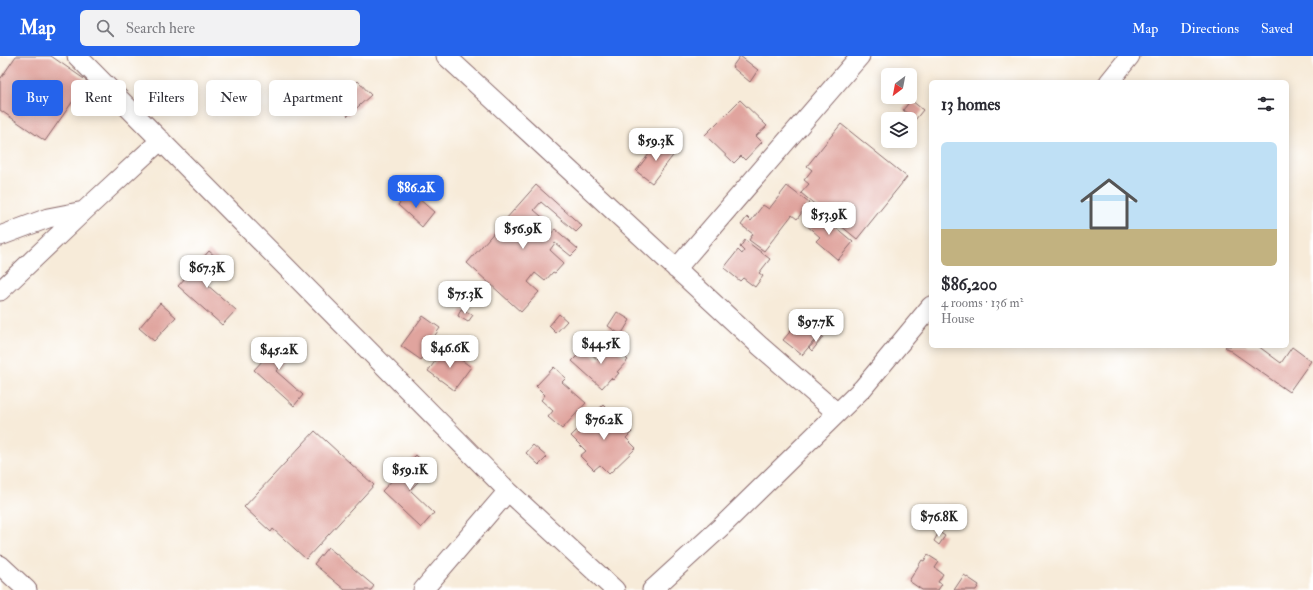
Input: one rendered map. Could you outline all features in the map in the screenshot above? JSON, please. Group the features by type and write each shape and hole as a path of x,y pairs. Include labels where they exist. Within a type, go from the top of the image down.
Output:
{"street":[{"path":"77,56 508,491 615,590"},
{"path":"446,56 760,346 837,413"},
{"path":"676,268 860,56"},
{"path":"1111,80 1130,56"},
{"path":"0,291 84,210 161,140"},
{"path":"0,236 48,218 84,210"},
{"path":"652,590 722,526 863,388 929,308"},
{"path":"423,590 508,491"},
{"path":"0,565 27,590"}],"building":[{"path":"16,56 51,56 86,80 71,80 71,104 63,115 63,80 12,80 12,116 62,116 45,141 0,110 0,77 1,78"},
{"path":"740,56 758,70 750,82 732,67"},
{"path":"358,81 371,95 357,108"},
{"path":"740,100 767,126 756,136 762,142 745,160 741,156 734,163 705,135"},
{"path":"908,104 916,104 923,110 917,118 917,112 905,112 903,110"},
{"path":"841,124 907,177 857,239 801,193 809,184 804,180 812,170 807,166"},
{"path":"659,141 675,153 652,183 636,171"},
{"path":"536,185 582,226 576,232 541,202 534,210 548,222 541,229 549,236 555,229 578,249 571,256 555,243 550,250 564,263 545,281 535,273 528,282 539,292 521,312 467,263"},
{"path":"787,186 809,203 797,219 792,215 764,251 749,240 753,234 741,225 747,217 751,221 763,205 769,209"},
{"path":"410,191 434,212 422,227 398,205"},
{"path":"816,211 853,242 838,260 816,241 820,237 805,224"},
{"path":"745,240 770,259 759,273 763,276 755,287 743,278 740,281 724,268 738,250 742,254 744,251 740,247"},
{"path":"209,251 224,264 206,284 236,310 222,325 178,286"},
{"path":"160,303 176,317 154,341 139,328"},
{"path":"461,309 473,315 468,322 458,316"},
{"path":"617,312 630,320 621,335 608,326"},
{"path":"806,313 824,329 802,355 783,340"},
{"path":"559,314 567,321 556,333 549,326"},
{"path":"423,316 440,328 429,344 432,345 421,360 401,346"},
{"path":"821,335 823,337 812,351 809,348"},
{"path":"283,338 296,349 276,371 303,395 294,406 254,370"},
{"path":"612,346 628,360 617,372 619,373 613,380 611,378 602,388 572,361 585,348 598,360"},
{"path":"1292,347 1311,361 1289,392 1226,348 1261,348 1281,363"},
{"path":"445,348 471,367 454,390 428,371"},
{"path":"554,367 566,378 562,382 586,403 562,429 548,417 553,411 541,400 545,395 536,386"},
{"path":"603,405 617,419 614,423 618,427 623,422 632,432 626,438 636,448 609,474 600,465 594,470 580,456 586,451 571,436"},
{"path":"315,431 374,485 306,559 273,529 271,532 244,507"},
{"path":"533,445 547,457 539,465 526,453"},
{"path":"416,455 431,469 410,490 434,513 421,528 382,491"},
{"path":"939,532 945,536 939,545 934,541"},
{"path":"328,547 374,586 371,590 345,590 314,564"},
{"path":"928,555 939,562 935,568 943,574 938,582 942,584 938,590 922,590 909,581 922,560 924,561"},
{"path":"964,575 979,585 976,590 954,590"}]}
